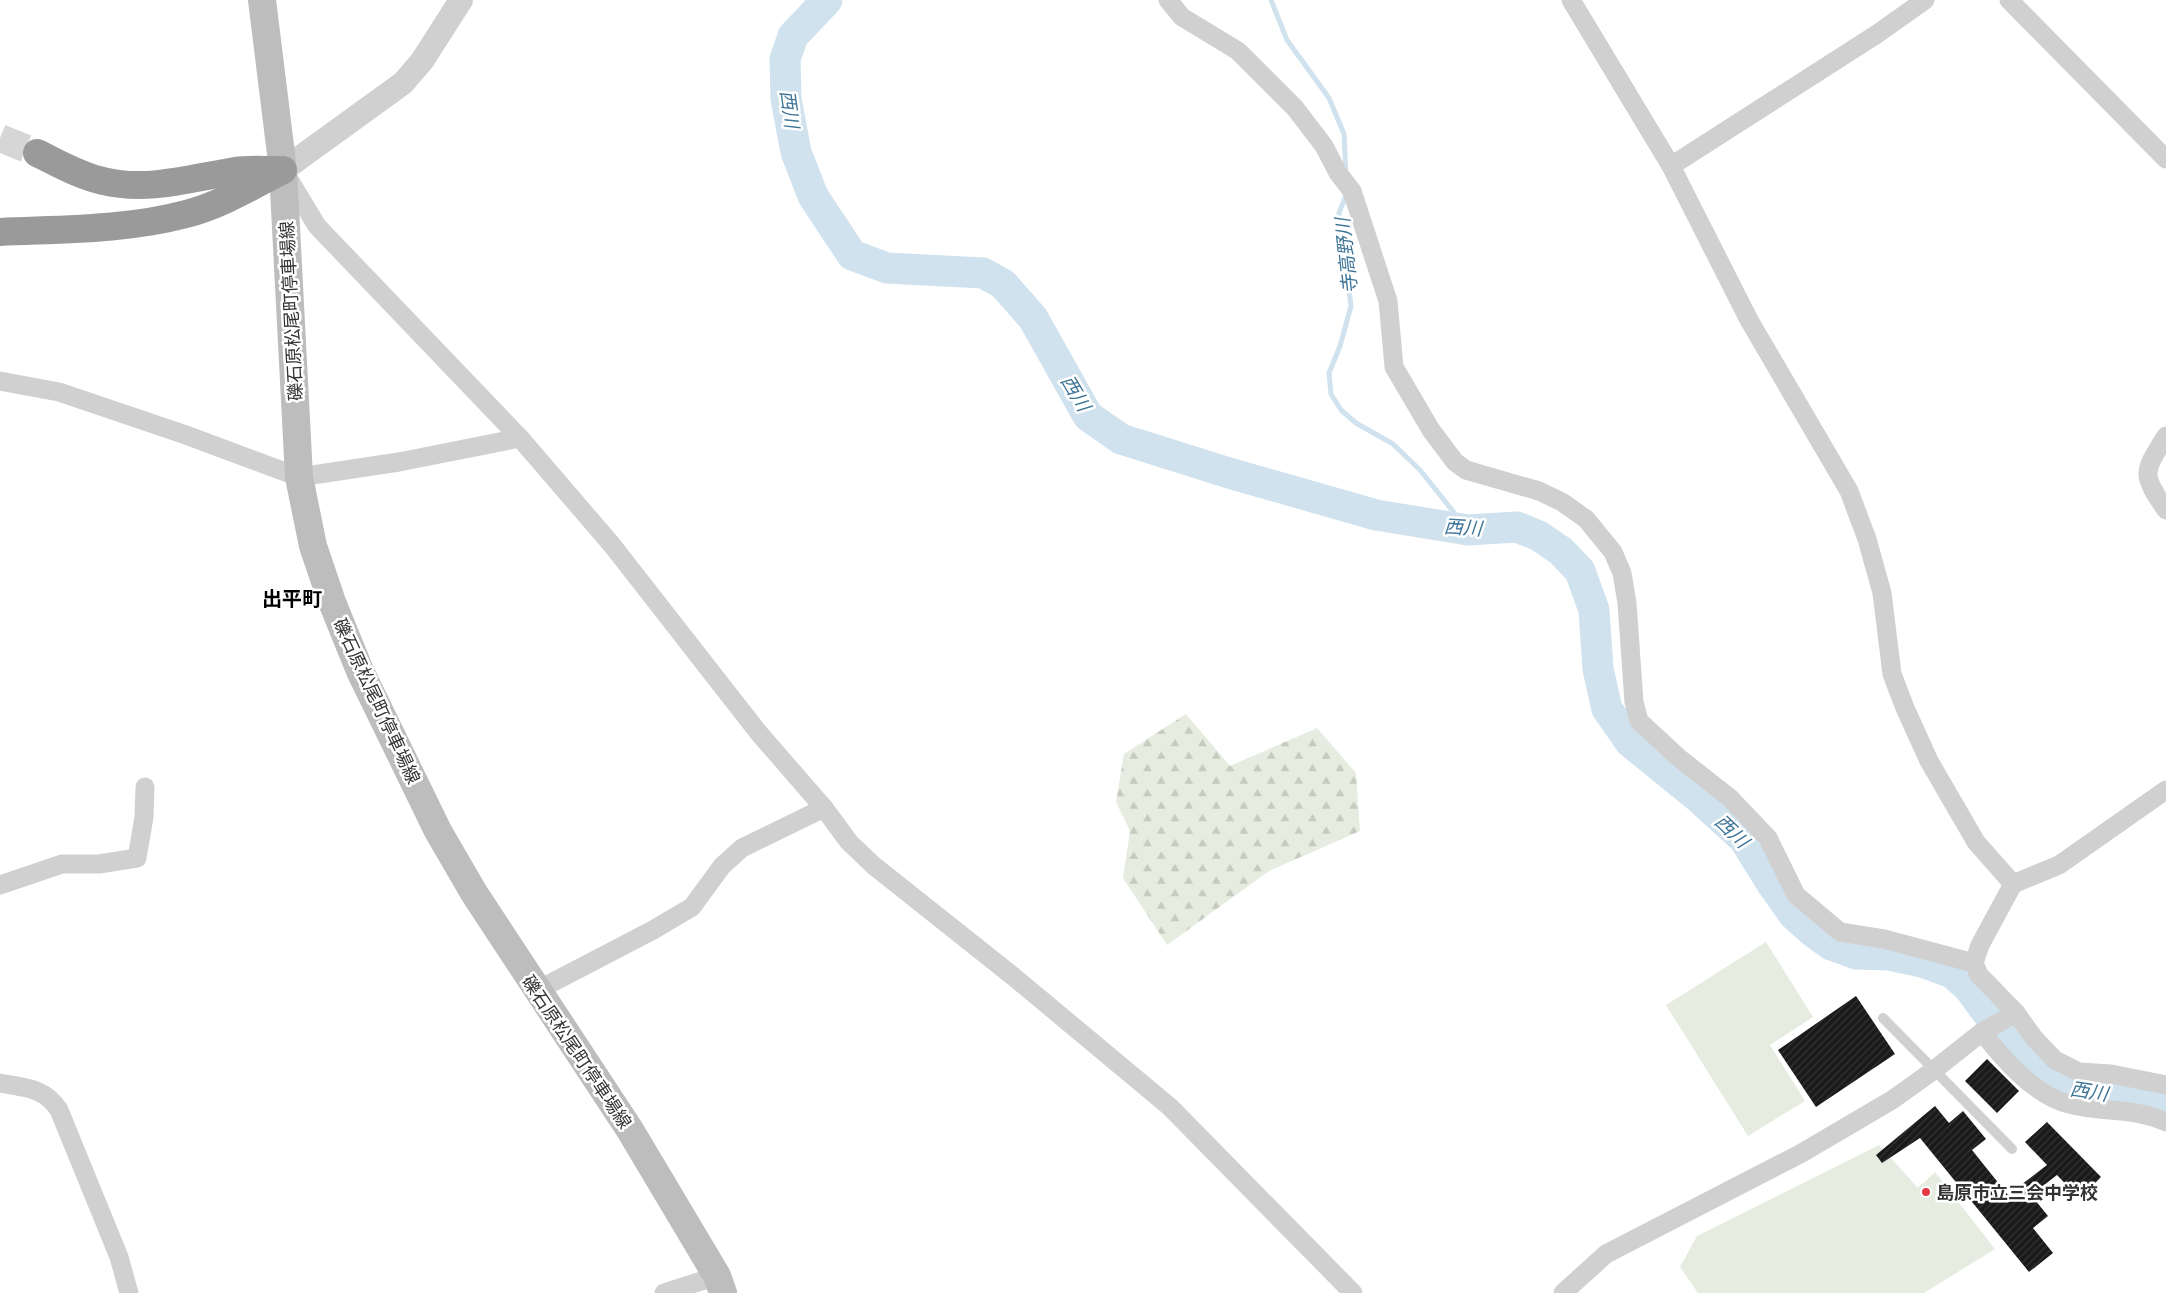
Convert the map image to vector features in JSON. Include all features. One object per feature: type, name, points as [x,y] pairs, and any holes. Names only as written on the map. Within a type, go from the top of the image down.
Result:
[{"type":"highway","points":[[37,152],[77,173],[129,186],[163,185],[237,170],[283,170]]},
{"type":"highway","points":[[0,232],[131,225],[187,214],[234,196],[283,170]]},
{"type":"main road","name":"礫石原松尾町停車場線","points":[[262,0],[283,170],[299,477],[313,546],[332,602],[360,670],[438,831],[474,893],[536,991],[630,1130],[720,1285]]},
{"type":"street","points":[[461,0],[422,61],[403,83],[283,170],[317,226],[520,438],[612,545],[758,732],[824,808],[849,842],[873,865],[1014,976],[1170,1107],[1353,1293]]},
{"type":"street","points":[[1168,0],[1182,17],[1238,51],[1295,108],[1324,146],[1338,172],[1352,190],[1388,301],[1394,367],[1432,430],[1455,462],[1466,470],[1531,488],[1562,502],[1586,519],[1614,552],[1622,573],[1627,603],[1634,702],[1639,721],[1679,758],[1730,798],[1762,831],[1768,838],[1796,895],[1840,932],[1884,940],[1974,963]]},
{"type":"street","points":[[1571,0],[1671,166],[1749,320],[1849,491],[1882,593],[1892,674],[1905,708],[1929,761],[1976,842],[2012,884]]},
{"type":"street","points":[[1671,166],[1877,34],[1924,0]]},
{"type":"street","points":[[2009,0],[2166,159]]},
{"type":"street","points":[[0,381],[60,392],[186,435],[299,477],[399,462],[520,438]]},
{"type":"street","points":[[2166,436],[2148,464],[2147,474],[2151,488],[2166,510]]},
{"type":"street","points":[[0,885],[57,865],[99,864],[138,858],[144,817],[145,787]]},
{"type":"street","points":[[2166,790],[2059,866],[2012,884],[1980,945],[1974,963],[1980,975],[2013,1015],[2055,1060],[2079,1072],[2111,1074],[2166,1085]]},
{"type":"street","points":[[536,991],[653,930],[692,907],[722,866],[742,848],[824,808]]},
{"type":"street","points":[[1563,1293],[1606,1254],[1800,1154],[1892,1100],[1986,1030],[2013,1015]]},
{"type":"street","points":[[1986,1030],[2005,1060],[2036,1088],[2068,1104],[2149,1114],[2166,1122]]},
{"type":"street","points":[[0,1083],[40,1090],[53,1100],[60,1110],[119,1256],[129,1293]]},
{"type":"street","points":[[664,1293],[720,1285]]},
{"type":"lane","points":[[1883,1018],[2012,1149]]},
{"type":"green space","points":[[1186,714],[1230,766],[1317,728],[1356,773],[1360,831],[1269,871],[1167,945],[1123,878],[1130,831],[1116,802],[1124,754]]},
{"type":"green space","points":[[1766,942],[1813,1017],[1770,1045],[1805,1101],[1748,1136],[1666,1005]]},
{"type":"green space","points":[[1879,1145],[1918,1188],[1935,1172],[1995,1249],[1924,1293],[1698,1293],[1680,1267],[1697,1236]]},
{"type":"building","points":[[1856,996],[1895,1054],[1816,1107],[1778,1050]]},
{"type":"building","points":[[1987,1059],[2019,1091],[1997,1113],[1965,1081]]},
{"type":"building","points":[[1935,1106],[1949,1123],[1963,1111],[1986,1139],[1972,1150],[2008,1195],[2047,1165],[2025,1142],[2047,1122],[2101,1177],[2080,1199],[2057,1175],[2031,1195],[2048,1216],[2033,1228],[2053,1253],[2029,1272],[1920,1138],[1882,1163],[1876,1155]]},
{"type":"waterway","name":"寺高野川","points":[[827,0],[793,36],[785,59],[786,99],[796,152],[813,196],[852,255],[887,268],[983,273],[1003,284],[1033,318],[1088,416],[1121,439],[1229,473],[1376,515],[1468,530],[1517,527],[1539,536],[1561,551],[1580,571],[1594,610],[1598,669],[1607,709],[1630,742],[1699,798],[1744,839],[1794,915],[1831,945],[1856,954],[1889,955],[1922,962],[1952,973],[1969,988],[1985,1010],[2038,1071],[2061,1087],[2121,1096],[2166,1109]]},
{"type":"waterway","name":"寺高野川","points":[[1271,0],[1287,40],[1329,98],[1344,134],[1346,175]]},
{"type":"waterway","name":"寺高野川","points":[[1347,193],[1339,213],[1351,306],[1340,346],[1329,373],[1331,394],[1341,410],[1356,423],[1393,444],[1420,470],[1468,530]]},
{"type":"tunnel","points":[[0,138],[37,153]]},
{"type":"place","name":"島原市立三会中学校","points":[[1926,1192]]},
{"type":"district","name":"出平町","points":[[292,598]]},
{"type":"water label","name":"西川","points":[[790,109]]},
{"type":"water label","name":"西川","points":[[1076,393]]},
{"type":"water label","name":"西川","points":[[1463,527]]},
{"type":"water label","name":"西川","points":[[1732,831]]},
{"type":"water label","name":"西川","points":[[2089,1091]]}]
